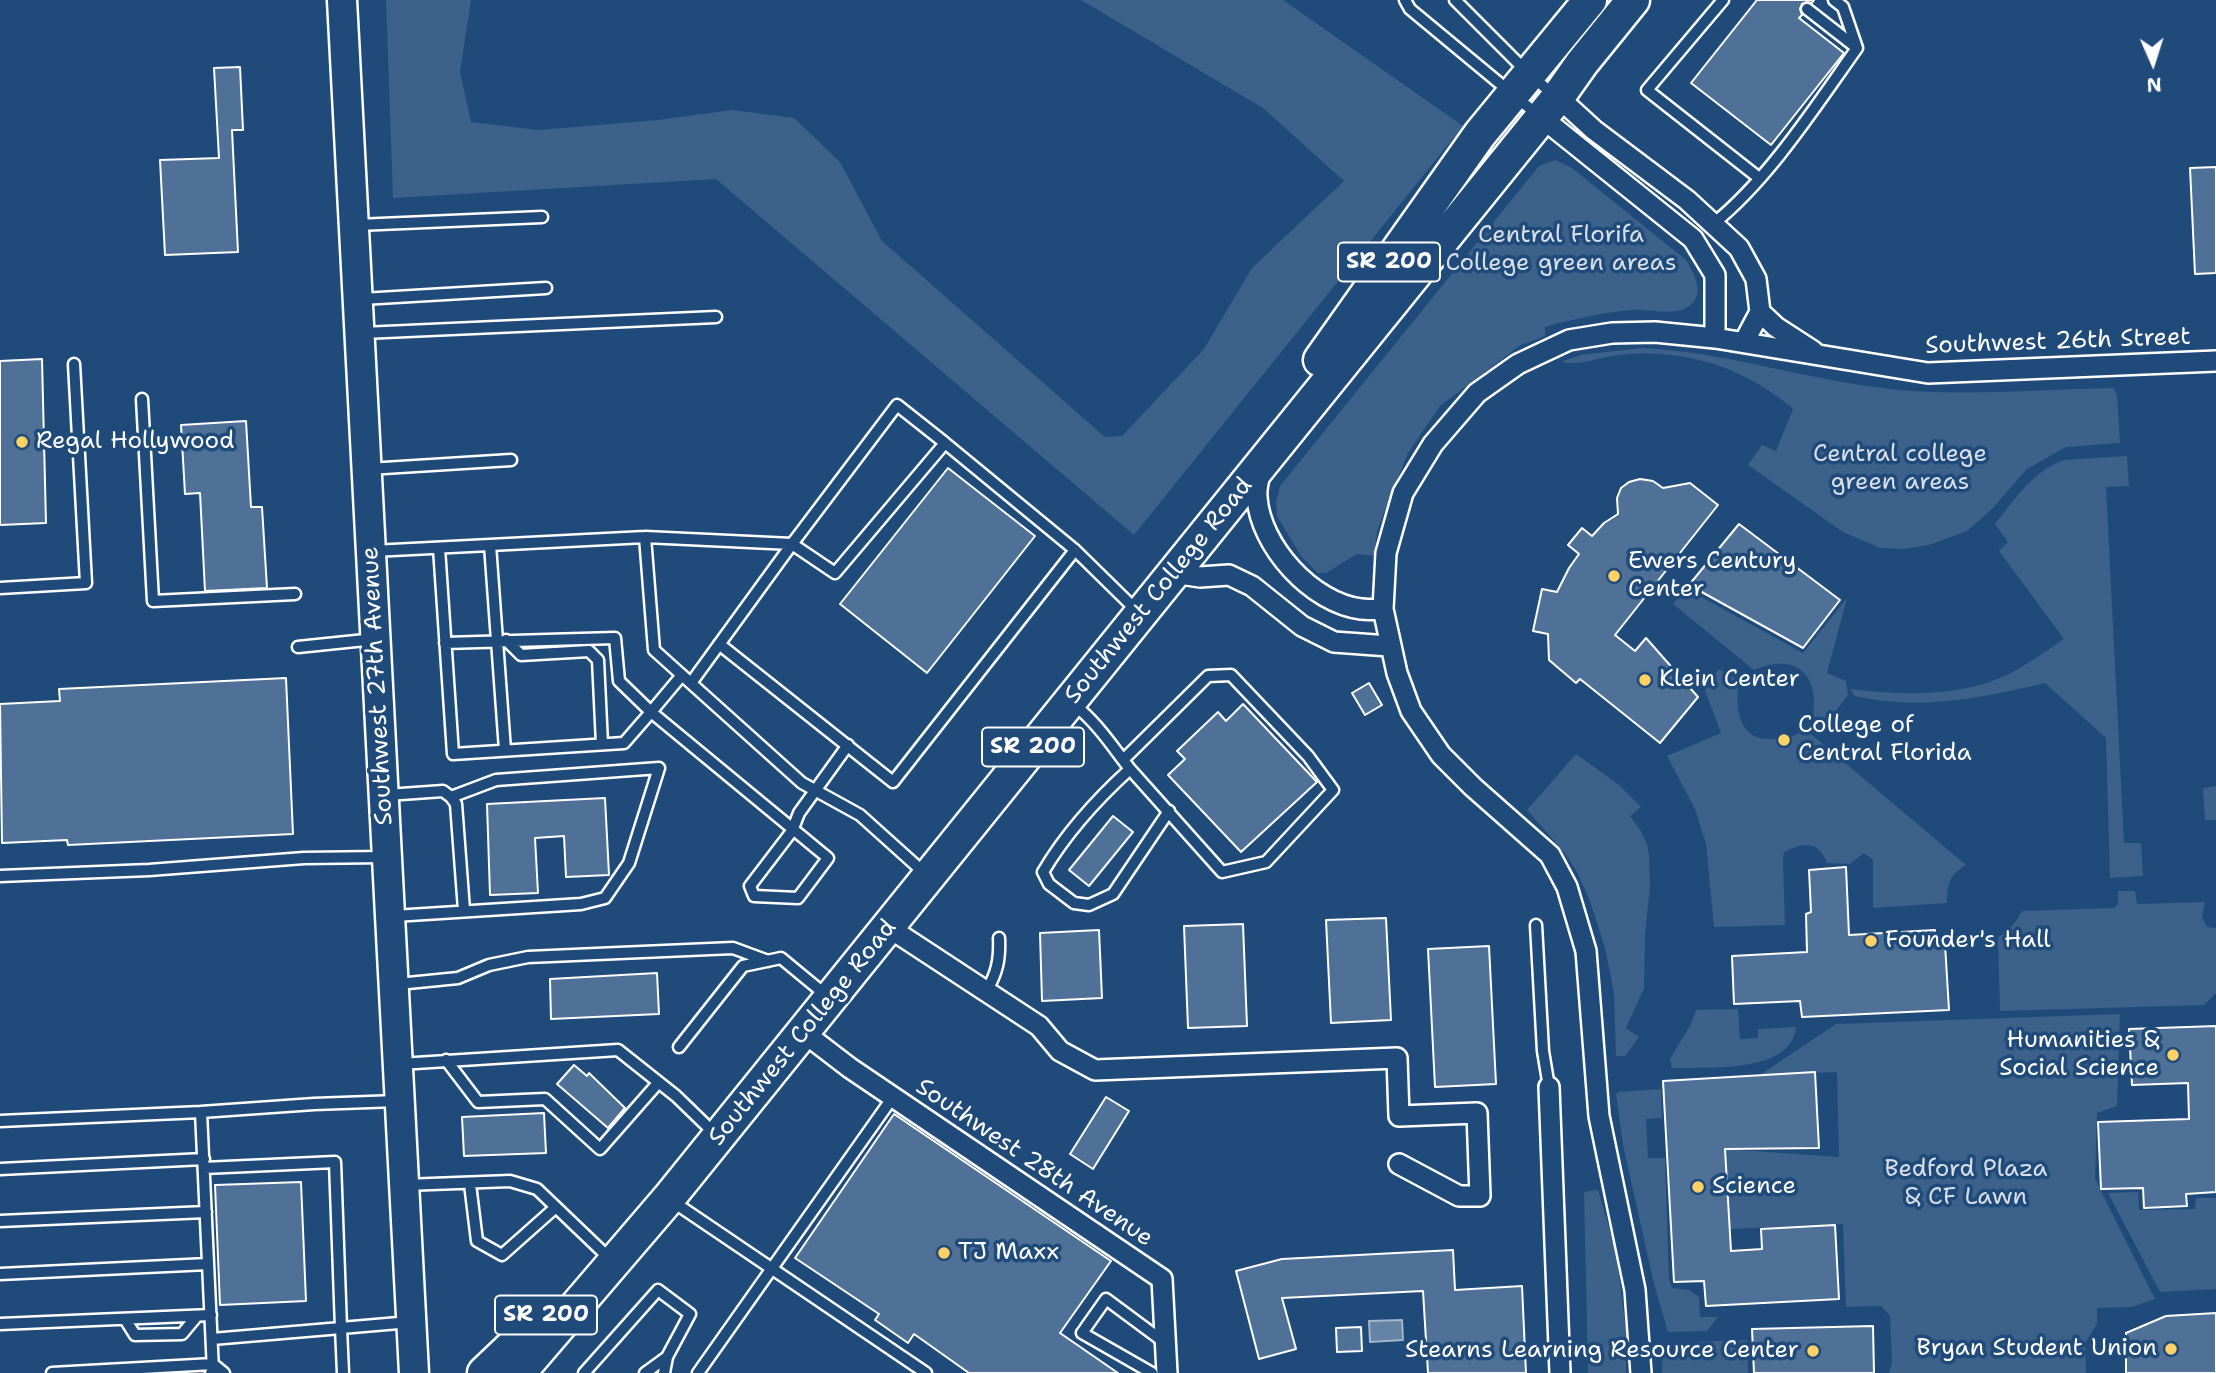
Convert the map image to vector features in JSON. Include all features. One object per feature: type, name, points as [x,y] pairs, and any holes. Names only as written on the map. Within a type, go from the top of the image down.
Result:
[{"type":"main road","name":"Southwest 27th Avenue","points":[[342,0],[414,1373]]},
{"type":"main road","name":"Southwest College Road","points":[[484,1373],[607,1256],[1132,606],[1254,453],[1480,134],[1590,0]]},
{"type":"main road","name":"Southwest College Road","points":[[519,1373],[668,1199],[1633,0]]},
{"type":"street","points":[[1549,107],[1594,130],[1687,200],[1739,248],[1756,279],[1760,312],[1745,342]]},
{"type":"street","points":[[1549,107],[1693,239],[1716,275],[1715,338]]},
{"type":"street","points":[[1693,239],[1713,224]]},
{"type":"street","name":"Southwest 26th Street","points":[[1760,312],[1776,327],[1819,355]]},
{"type":"street","name":"Southwest 26th Street","points":[[1641,1373],[1635,1290],[1599,1116],[1586,951],[1567,887],[1550,855],[1441,755],[1411,711],[1389,646],[1383,609],[1386,552],[1403,493],[1433,444],[1477,393],[1518,364],[1569,340],[1612,333],[1655,331],[1715,338],[1928,373],[2216,361]]},
{"type":"street","points":[[1262,463],[1256,495],[1261,519],[1285,561],[1310,587],[1340,602],[1360,609],[1383,609]]},
{"type":"street","points":[[1173,573],[1200,577],[1229,575],[1252,586],[1303,626],[1334,642],[1389,646]]},
{"type":"street","points":[[888,927],[1039,1026],[1060,1051],[1095,1070],[1397,1058],[1399,1115],[1477,1113],[1480,1196],[1459,1196],[1399,1164]]},
{"type":"street","name":"Southwest 28th Avenue","points":[[803,1032],[850,1068],[1162,1279],[1167,1373]]},
{"type":"street","points":[[1549,1087],[1560,1373]]},
{"type":"lane","points":[[1455,0],[1521,84],[1549,107]]},
{"type":"lane","points":[[1723,0],[1647,90],[1759,178]]},
{"type":"lane","points":[[1834,0],[1843,7],[1857,48]]},
{"type":"lane","points":[[1408,4],[1468,56],[1521,84],[1549,107]]},
{"type":"lane","points":[[1807,9],[1857,48]]},
{"type":"lane","points":[[1713,224],[1737,205],[1812,111],[1857,48]]},
{"type":"lane","points":[[354,225],[542,217]]},
{"type":"lane","points":[[358,299],[546,288]]},
{"type":"lane","points":[[359,333],[716,317]]},
{"type":"lane","points":[[0,588],[86,583],[74,364]]},
{"type":"lane","points":[[142,399],[153,601],[295,594]]},
{"type":"lane","points":[[691,683],[897,405],[1075,550],[1132,606]]},
{"type":"lane","points":[[371,551],[645,537],[792,544],[835,573],[945,443]]},
{"type":"lane","points":[[366,469],[511,460]]},
{"type":"lane","points":[[645,537],[654,650],[802,783],[860,815],[920,869]]},
{"type":"lane","points":[[490,545],[501,640],[505,750]]},
{"type":"lane","points":[[439,548],[453,754],[624,743],[682,675]]},
{"type":"lane","points":[[719,644],[894,782],[1075,550]]},
{"type":"lane","points":[[445,643],[615,638],[619,681],[651,712],[792,831],[828,858],[798,898],[754,896],[750,886],[792,831],[799,813],[848,745]]},
{"type":"lane","points":[[298,647],[375,639]]},
{"type":"lane","points":[[501,640],[521,655],[589,651],[598,660],[602,744]]},
{"type":"lane","points":[[1070,701],[1087,715],[1126,764],[1169,811],[1222,872],[1266,862],[1333,790],[1308,755],[1231,675],[1208,676],[1126,764],[1056,851],[1043,872],[1049,884],[1074,903],[1089,905],[1113,894],[1169,811]]},
{"type":"lane","points":[[384,795],[447,794],[496,780],[659,768],[629,863],[606,898],[580,904],[390,916]]},
{"type":"lane","points":[[447,794],[456,804],[464,910]]},
{"type":"lane","points":[[0,876],[149,870],[304,858],[387,857]]},
{"type":"lane","points":[[1536,925],[1543,1051],[1549,1087]]},
{"type":"lane","points":[[986,992],[997,974],[1001,955],[999,938]]},
{"type":"lane","points":[[394,985],[458,978],[489,965],[528,957],[733,948],[768,961]]},
{"type":"lane","points":[[679,1047],[743,966],[781,958],[821,991]]},
{"type":"lane","points":[[398,1064],[618,1050],[710,1129]]},
{"type":"lane","points":[[446,1060],[478,1102],[545,1099],[600,1149],[658,1083]]},
{"type":"lane","points":[[698,1373],[893,1097]]},
{"type":"lane","points":[[0,1121],[400,1101]]},
{"type":"lane","points":[[201,1112],[212,1368]]},
{"type":"lane","points":[[0,1169],[335,1162],[343,1373]]},
{"type":"lane","points":[[404,1185],[510,1181],[537,1189],[607,1256]]},
{"type":"lane","points":[[470,1184],[477,1241],[502,1255],[556,1207]]},
{"type":"lane","points":[[668,1199],[926,1373]]},
{"type":"lane","points":[[0,1221],[206,1212]]},
{"type":"lane","points":[[0,1273],[208,1264]]},
{"type":"lane","points":[[584,1373],[658,1290],[690,1314],[667,1357],[664,1373]]},
{"type":"lane","points":[[1152,1373],[1082,1333],[1107,1299],[1165,1343]]},
{"type":"lane","points":[[0,1324],[211,1315]]},
{"type":"lane","points":[[125,1319],[135,1335],[182,1334],[197,1316]]},
{"type":"lane","points":[[212,1339],[411,1322]]},
{"type":"lane","points":[[645,1373],[667,1357]]},
{"type":"lane","points":[[52,1373],[212,1368],[224,1373]]},
{"type":"green space","points":[[386,0],[471,0],[460,72],[471,122],[538,130],[658,120],[732,110],[794,118],[840,162],[882,241],[1105,437],[1122,436],[1204,349],[1252,268],[1344,181],[1263,108],[1081,0],[1283,0],[1463,126],[1134,535],[716,179],[393,198]]},
{"type":"green space","name":"Central Florifa College green areas","points":[[1555,160],[1572,168],[1686,260],[1697,286],[1696,298],[1680,310],[1620,311],[1545,327],[1545,336],[1519,346],[1440,406],[1408,453],[1377,531],[1374,556],[1357,554],[1326,573],[1318,573],[1301,556],[1277,516],[1276,502],[1280,486],[1539,166]]},
{"type":"green space","name":"Central college green areas","points":[[1642,348],[1705,355],[1890,389],[1973,392],[2114,388],[2117,396],[2120,443],[2066,447],[2027,469],[1992,509],[1967,531],[1929,545],[1904,549],[1880,548],[1843,532],[1748,465],[1762,445],[1776,451],[1793,409],[1754,382],[1712,364],[1667,355],[1619,355],[1583,362],[1561,362],[1580,355]]},
{"type":"green space","points":[[2127,456],[2129,486],[2106,487],[2124,843],[2141,843],[2143,876],[2110,878],[2106,738],[2045,683],[1974,698],[1926,702],[1855,696],[1850,689],[1931,693],[1971,687],[2009,674],[2064,639],[1999,551],[2008,542],[1995,524],[2025,487],[2053,465],[2064,460]]},
{"type":"green space","points":[[1685,588],[1803,653],[1847,598],[1827,673],[1846,681],[1848,695],[1822,729],[1812,721],[1813,692],[1803,672],[1794,666],[1783,664],[1754,670],[1673,604]]},
{"type":"green space","points":[[1719,669],[1739,680],[1741,721],[1752,735],[1778,739],[1805,729],[1966,865],[1956,872],[1950,881],[1947,903],[1873,908],[1873,860],[1864,853],[1850,864],[1827,863],[1819,850],[1804,845],[1784,852],[1785,925],[1714,927],[1706,844],[1695,809],[1667,756],[1721,733],[1704,688]]},
{"type":"green space","points":[[1576,754],[1618,784],[1641,807],[1630,816],[1641,831],[1649,855],[1650,886],[1645,935],[1644,988],[1626,1028],[1639,1037],[1625,1056],[1616,1056],[1614,993],[1605,948],[1590,901],[1576,870],[1564,852],[1527,810]]},
{"type":"green space","points":[[2216,786],[2216,820],[2205,820],[2203,788]]},
{"type":"green space","points":[[2118,891],[2135,891],[2137,904],[2205,902],[2202,917],[2207,927],[2216,928],[2216,993],[2204,1005],[2000,1011],[1998,938],[2014,924],[2022,911],[2114,908],[2118,904]]},
{"type":"green space","points":[[1738,1009],[1740,1039],[1758,1038],[1758,1029],[1796,1027],[1791,1042],[1780,1053],[1746,1065],[1672,1068],[1670,1059],[1691,1024],[1696,1010]]},
{"type":"green space","name":"Bedford Plaza & CF Lawn","points":[[2120,1014],[2117,1106],[2097,1113],[2095,1179],[2155,1299],[2132,1307],[2097,1308],[2097,1324],[2085,1343],[2086,1373],[1889,1373],[1892,1362],[1890,1316],[1881,1306],[1846,1307],[1843,1224],[1730,1229],[1725,1149],[1839,1157],[1837,1072],[1760,1075],[1836,1024]]},
{"type":"green space","points":[[1661,1089],[1662,1118],[1646,1119],[1648,1158],[1665,1158],[1669,1279],[1672,1288],[1689,1290],[1699,1297],[1700,1317],[1718,1317],[1707,1331],[1668,1332],[1654,1284],[1623,1145],[1616,1094]]},
{"type":"green space","points":[[1598,1190],[1616,1251],[1626,1330],[1626,1373],[1588,1373],[1584,1192]]},
{"type":"green space","points":[[2138,1192],[2139,1210],[2195,1209],[2196,1198],[2216,1198],[2216,1289],[2160,1292],[2108,1193]]},
{"type":"green space","points":[[1747,1340],[1748,1373],[1662,1373],[1663,1343]]},
{"type":"shaded area","points":[[1402,1320],[1403,1340],[1370,1342],[1369,1321]]},
{"type":"building","points":[[1757,0],[1814,0],[1812,3],[1802,4],[1802,15],[1799,18],[1844,53],[1771,145],[1691,83]]},
{"type":"building","points":[[240,67],[243,130],[232,130],[238,252],[165,255],[160,160],[219,158],[214,68]]},
{"type":"building","points":[[2216,167],[2216,273],[2195,274],[2190,168]]},
{"type":"building","name":"Regal Hollywood","points":[[42,359],[46,523],[0,525],[0,361]]},
{"type":"building","points":[[246,421],[251,507],[262,507],[267,588],[205,591],[200,493],[185,494],[181,425]]},
{"type":"building","points":[[948,468],[1035,536],[927,673],[840,604]]},
{"type":"building","name":"Ewers Century Center","points":[[1640,479],[1653,481],[1663,488],[1690,483],[1718,505],[1615,635],[1635,651],[1646,638],[1698,697],[1660,743],[1580,679],[1576,683],[1549,660],[1548,634],[1533,631],[1542,589],[1557,592],[1579,554],[1568,545],[1582,528],[1592,536],[1604,523],[1618,514],[1617,498],[1621,488]]},
{"type":"building","points":[[1739,524],[1840,600],[1803,648],[1689,585]]},
{"type":"building","points":[[286,678],[293,834],[68,845],[67,840],[2,843],[0,704],[60,701],[59,689]]},
{"type":"building","points":[[1369,683],[1382,705],[1365,715],[1352,693]]},
{"type":"building","points":[[1243,704],[1317,782],[1241,852],[1168,775],[1185,759],[1177,751],[1218,712],[1226,721]]},
{"type":"building","points":[[605,798],[609,875],[566,877],[564,836],[535,838],[538,893],[490,895],[487,804]]},
{"type":"building","points":[[1113,816],[1133,832],[1089,886],[1069,870]]},
{"type":"building","name":"Founder's Hall","points":[[1846,867],[1849,935],[1935,930],[1936,944],[1945,944],[1949,1010],[1802,1017],[1800,1001],[1734,1004],[1732,956],[1807,952],[1806,914],[1811,912],[1809,870]]},
{"type":"building","points":[[1386,918],[1391,1020],[1331,1023],[1326,920]]},
{"type":"building","points":[[1243,924],[1247,1026],[1188,1028],[1184,926]]},
{"type":"building","points":[[1099,930],[1102,998],[1042,1001],[1040,933]]},
{"type":"building","points":[[1489,946],[1496,1084],[1435,1087],[1428,949]]},
{"type":"building","points":[[657,973],[659,1014],[551,1019],[550,979]]},
{"type":"building","points":[[2216,1026],[2216,1192],[2186,1194],[2187,1206],[2144,1208],[2143,1188],[2101,1189],[2098,1122],[2189,1119],[2188,1083],[2132,1085],[2129,1029]]},
{"type":"building","points":[[574,1065],[587,1076],[589,1073],[625,1108],[608,1128],[557,1084]]},
{"type":"building","name":"Science","points":[[1815,1072],[1819,1148],[1725,1149],[1731,1251],[1762,1249],[1761,1229],[1835,1225],[1839,1299],[1706,1306],[1704,1281],[1674,1282],[1663,1081]]},
{"type":"building","points":[[1106,1097],[1129,1111],[1093,1169],[1070,1154]]},
{"type":"building","points":[[544,1113],[546,1153],[464,1156],[462,1117]]},
{"type":"building","points":[[894,1114],[1111,1261],[1060,1333],[1118,1373],[969,1373],[914,1334],[908,1343],[875,1320],[879,1314],[795,1258]]},
{"type":"building","points":[[301,1182],[306,1301],[220,1305],[215,1185]]},
{"type":"building","points":[[1453,1250],[1455,1290],[1522,1286],[1526,1373],[1428,1373],[1423,1291],[1282,1298],[1296,1349],[1259,1359],[1236,1271],[1282,1259]]},
{"type":"building","name":"Bryan Student Union","points":[[2216,1313],[2216,1373],[2126,1373],[2126,1333],[2166,1316]]},
{"type":"building","name":"Stearns Learning Resource Center","points":[[1873,1326],[1874,1373],[1754,1373],[1752,1329]]},
{"type":"building","points":[[1361,1327],[1362,1351],[1337,1352],[1336,1328]]},
{"type":"place","name":"Regal Hollywood","points":[[22,442]]},
{"type":"place","name":"Ewers Century Center","points":[[1614,576]]},
{"type":"place","name":"Klein Center","points":[[1645,680]]},
{"type":"place","name":"College of Central Florida","points":[[1784,740]]},
{"type":"place","name":"Founder's Hall","points":[[1871,941]]},
{"type":"place","name":"Humanities & Social Science","points":[[2173,1055]]},
{"type":"place","name":"Science","points":[[1698,1187]]},
{"type":"place","name":"TJ Maxx","points":[[944,1253]]},
{"type":"place","name":"Bryan Student Union","points":[[2171,1349]]},
{"type":"place","name":"Stearns Learning Resource Center","points":[[1813,1351]]}]
